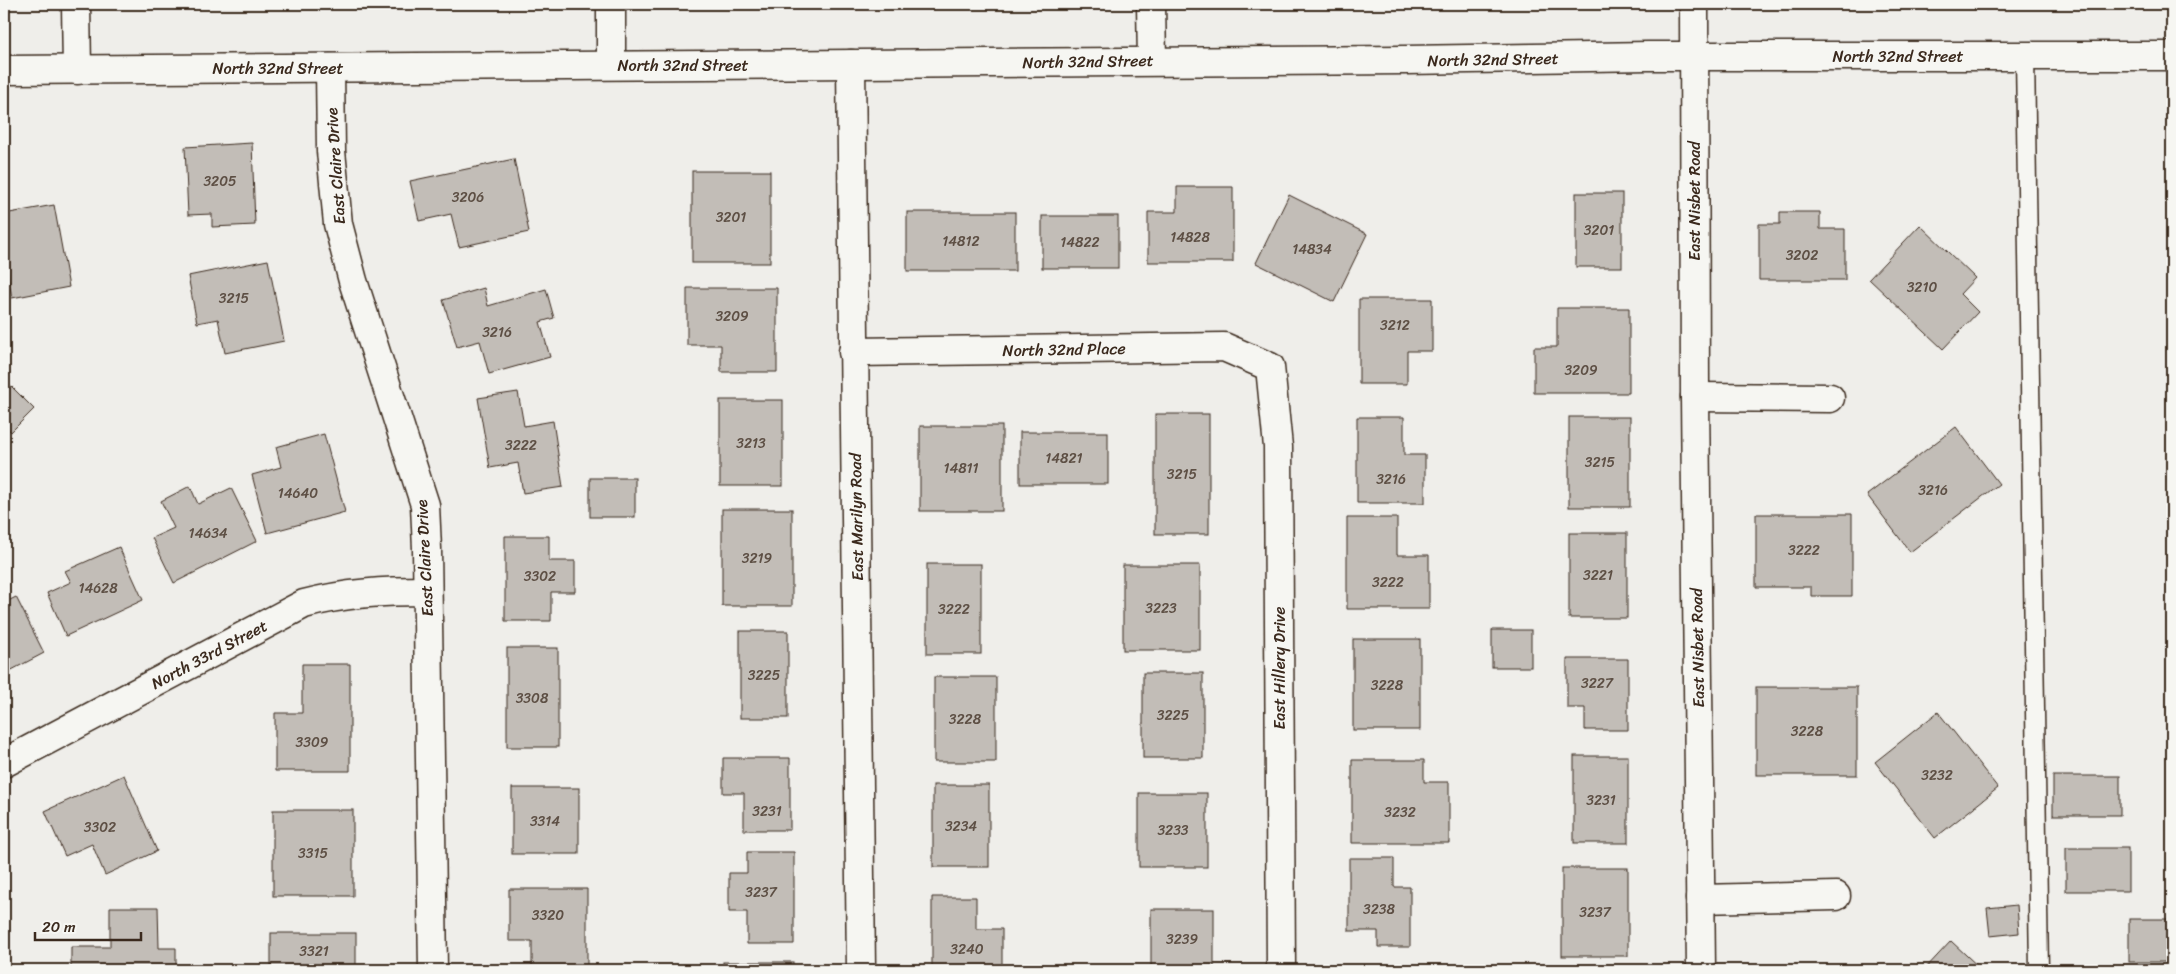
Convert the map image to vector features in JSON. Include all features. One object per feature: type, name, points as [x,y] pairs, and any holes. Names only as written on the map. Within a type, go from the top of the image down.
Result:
[{"type":"street","points":[[76,4],[77,70]]},
{"type":"street","points":[[612,4],[612,65]]},
{"type":"street","points":[[1151,4],[1152,60]]},
{"type":"street","name":"East Nisbet Road","points":[[1694,4],[1695,397],[1701,970]]},
{"type":"street","name":"North 32nd Street","points":[[4,70],[1152,60],[1406,60],[1694,56],[2172,56]]},
{"type":"street","name":"East Marilyn Road","points":[[850,64],[861,970]]},
{"type":"street","name":"East Claire Drive","points":[[330,68],[331,151],[338,224],[353,281],[424,505],[433,970]]},
{"type":"street","name":"North 32nd Place","points":[[854,352],[1224,347],[1270,367]]},
{"type":"street","name":"East Hillery Drive","points":[[1270,367],[1278,447],[1281,970]]},
{"type":"street","points":[[1695,397],[1830,398]]},
{"type":"street","name":"North 33rd Street","points":[[4,763],[304,604],[336,596],[380,591],[427,591]]},
{"type":"street","points":[[1700,899],[1836,896]]},
{"type":"lane","points":[[2025,56],[2039,970]]},
{"type":"building","points":[[252,143],[255,225],[212,227],[212,214],[188,215],[185,147]]},
{"type":"building","points":[[514,159],[529,232],[459,247],[451,214],[419,221],[410,181]]},
{"type":"building","points":[[692,171],[770,171],[770,263],[692,263]]},
{"type":"building","points":[[1177,187],[1233,187],[1233,262],[1148,262],[1148,212],[1177,212]]},
{"type":"building","points":[[1576,193],[1622,193],[1622,267],[1576,267]]},
{"type":"building","points":[[1289,195],[1367,234],[1334,302],[1256,263]]},
{"type":"building","points":[[54,205],[69,287],[12,298],[6,264],[4,264],[4,214]]},
{"type":"building","points":[[907,212],[1015,212],[1015,271],[907,271]]},
{"type":"building","points":[[1780,212],[1820,212],[1820,229],[1845,229],[1845,280],[1759,280],[1759,224],[1780,224]]},
{"type":"building","points":[[1042,216],[1118,216],[1118,268],[1042,268]]},
{"type":"building","points":[[1920,225],[1975,278],[1960,294],[1978,312],[1943,349],[1869,279]]},
{"type":"building","points":[[268,260],[284,341],[225,353],[218,319],[197,323],[188,276]]},
{"type":"building","points":[[484,288],[488,306],[546,289],[554,318],[540,322],[550,357],[489,374],[480,341],[457,347],[443,300]]},
{"type":"building","points":[[687,288],[777,288],[777,372],[721,372],[721,345],[687,345]]},
{"type":"building","points":[[1359,299],[1432,299],[1432,351],[1407,351],[1407,384],[1359,384]]},
{"type":"building","points":[[1557,308],[1629,308],[1629,393],[1534,393],[1534,347],[1557,347]]},
{"type":"building","points":[[4,379],[34,409],[11,432],[4,424]]},
{"type":"building","points":[[518,392],[524,426],[553,421],[563,487],[523,493],[518,463],[490,468],[478,398]]},
{"type":"building","points":[[720,400],[783,400],[783,486],[720,486]]},
{"type":"building","points":[[1155,414],[1209,414],[1209,534],[1155,534]]},
{"type":"building","points":[[1357,417],[1404,417],[1404,455],[1425,455],[1425,503],[1357,503]]},
{"type":"building","points":[[1569,417],[1630,417],[1630,507],[1569,507]]},
{"type":"building","points":[[920,426],[1002,426],[1002,511],[920,511]]},
{"type":"building","points":[[1956,427],[1999,484],[1910,552],[1867,495]]},
{"type":"building","points":[[1020,432],[1108,432],[1108,484],[1020,484]]},
{"type":"building","points":[[324,434],[345,512],[267,533],[252,475],[281,467],[276,447]]},
{"type":"building","points":[[590,478],[635,478],[635,517],[590,517]]},
{"type":"building","points":[[190,486],[198,504],[231,488],[257,541],[174,583],[152,538],[174,528],[161,501]]},
{"type":"building","points":[[722,509],[792,509],[792,606],[722,606]]},
{"type":"building","points":[[1756,514],[1852,514],[1852,596],[1811,596],[1811,587],[1756,587]]},
{"type":"building","points":[[1347,518],[1397,518],[1397,555],[1429,555],[1429,609],[1347,609]]},
{"type":"building","points":[[1569,533],[1627,533],[1627,618],[1569,618]]},
{"type":"building","points":[[505,536],[549,536],[549,561],[575,561],[575,592],[551,592],[551,621],[505,621]]},
{"type":"building","points":[[119,547],[143,600],[66,636],[47,593],[71,582],[65,571]]},
{"type":"building","points":[[927,564],[981,564],[981,654],[927,654]]},
{"type":"building","points":[[1123,565],[1200,565],[1200,650],[1123,650]]},
{"type":"building","points":[[16,597],[44,653],[4,674],[4,603]]},
{"type":"building","points":[[1492,630],[1531,630],[1531,667],[1492,667]]},
{"type":"building","points":[[740,631],[788,631],[788,718],[740,718]]},
{"type":"building","points":[[1353,639],[1420,639],[1420,730],[1353,730]]},
{"type":"building","points":[[507,648],[558,648],[558,747],[507,747]]},
{"type":"building","points":[[1567,659],[1628,659],[1628,730],[1585,730],[1585,708],[1567,708]]},
{"type":"building","points":[[302,664],[350,664],[350,771],[275,771],[275,713],[302,713]]},
{"type":"building","points":[[1143,673],[1203,673],[1203,758],[1143,758]]},
{"type":"building","points":[[934,677],[996,677],[996,762],[934,762]]},
{"type":"building","points":[[1756,687],[1857,687],[1857,775],[1756,775]]},
{"type":"building","points":[[1938,712],[1998,788],[1935,838],[1875,762]]},
{"type":"building","points":[[1574,756],[1628,756],[1628,843],[1574,843]]},
{"type":"building","points":[[723,758],[790,758],[790,830],[744,830],[744,793],[723,793]]},
{"type":"building","points":[[1352,760],[1424,760],[1424,782],[1449,782],[1449,843],[1352,843]]},
{"type":"building","points":[[124,775],[157,851],[105,875],[92,844],[65,856],[45,811]]},
{"type":"building","points":[[2053,776],[2120,776],[2120,815],[2053,815]]},
{"type":"building","points":[[933,785],[989,785],[989,867],[933,867]]},
{"type":"building","points":[[512,788],[579,788],[579,854],[512,854]]},
{"type":"building","points":[[1139,793],[1207,793],[1207,867],[1139,867]]},
{"type":"building","points":[[273,810],[353,810],[353,896],[273,896]]},
{"type":"building","points":[[2066,848],[2128,848],[2128,891],[2066,891]]},
{"type":"building","points":[[747,852],[794,852],[794,944],[747,944],[747,912],[729,912],[729,873],[747,873]]},
{"type":"building","points":[[1349,858],[1394,858],[1394,887],[1410,887],[1410,947],[1378,947],[1378,931],[1349,931]]},
{"type":"building","points":[[1562,868],[1628,868],[1628,956],[1562,956]]},
{"type":"building","points":[[509,889],[587,889],[587,970],[532,970],[532,941],[509,941]]},
{"type":"building","points":[[932,897],[976,897],[976,929],[1002,929],[1002,970],[932,970]]},
{"type":"building","points":[[2017,905],[2019,933],[1990,936],[1987,908]]},
{"type":"building","points":[[110,907],[158,907],[159,948],[176,948],[176,970],[71,970],[71,947],[110,947]]},
{"type":"building","points":[[1151,909],[1214,909],[1214,970],[1151,970]]},
{"type":"building","points":[[2129,919],[2172,919],[2172,962],[2129,962]]},
{"type":"building","points":[[271,933],[356,933],[356,970],[271,970]]},
{"type":"building","points":[[1951,941],[1982,970],[1924,970]]},
{"type":"building","points":[[723,962],[793,962],[793,970],[723,970]]},
{"type":"building","points":[[1421,969],[1421,970],[1354,970]]}]
